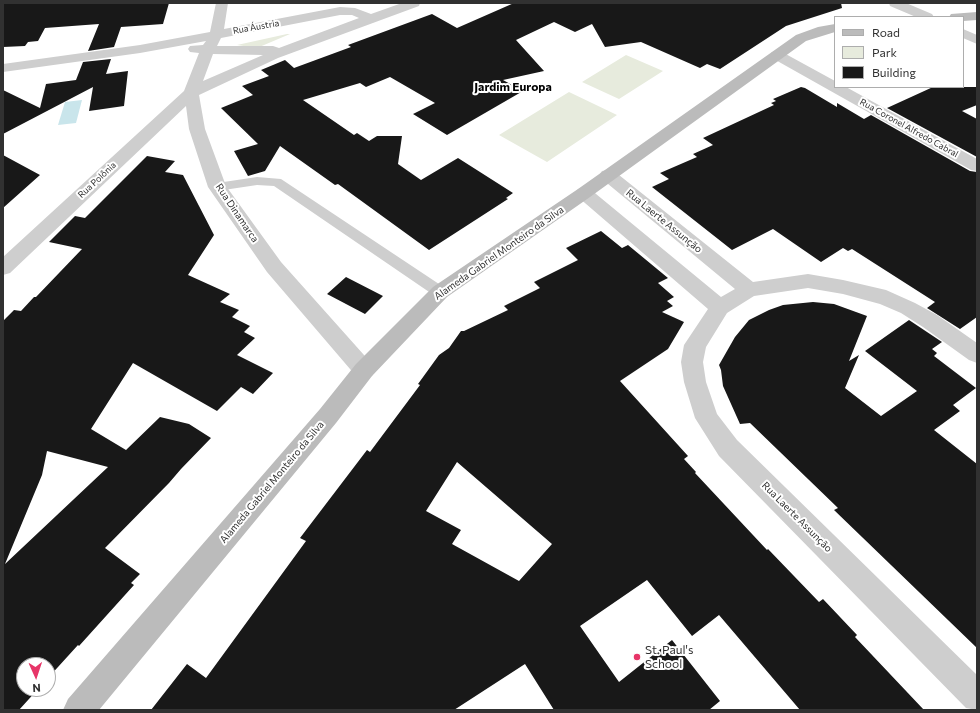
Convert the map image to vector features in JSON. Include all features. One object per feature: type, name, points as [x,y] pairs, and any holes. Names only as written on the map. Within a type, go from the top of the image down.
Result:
[{"type":"street","name":"Rua Áustria","points":[[192,94],[220,78],[290,48],[414,3]]},
{"type":"street","points":[[895,3],[925,16]]},
{"type":"street","points":[[171,46],[208,23],[221,8]]},
{"type":"street","name":"Rua Dinamarca","points":[[221,8],[216,34],[205,55],[192,94],[186,127],[217,187],[274,267],[364,370]]},
{"type":"street","name":"Rua Áustria","points":[[3,68],[171,46],[216,34],[352,10],[361,13],[369,19]]},
{"type":"street","points":[[964,17],[977,16]]},
{"type":"street","points":[[290,21],[308,32],[308,42]]},
{"type":"street","name":"Alameda Gabriel Monteiro da Silva","points":[[79,710],[328,416],[364,370],[440,292],[584,193],[801,38],[823,30],[834,28]]},
{"type":"street","points":[[964,34],[977,40]]},
{"type":"street","points":[[171,46],[189,53],[205,55]]},
{"type":"street","name":"Rua Áustria","points":[[205,55],[290,48]]},
{"type":"street","name":"Rua Coronel Alfredo Cabral","points":[[777,55],[834,87]]},
{"type":"street","name":"Rua Coronel Alfredo Cabral","points":[[836,88],[977,166]]},
{"type":"street","name":"Rua Polônia","points":[[3,268],[192,94]]},
{"type":"street","points":[[155,128],[186,127]]},
{"type":"street","name":"Rua Laerte Assunção","points":[[608,175],[749,290],[720,308],[695,345],[692,362],[695,382],[707,418],[728,448],[977,697]]},
{"type":"street","points":[[584,193],[720,308]]},
{"type":"street","points":[[749,290],[808,281],[843,287],[886,298],[908,308],[930,321],[977,354]]},
{"type":"lane","points":[[217,187],[257,181],[277,182],[440,292]]},
{"type":"green space","points":[[290,34],[257,48],[237,45]]},
{"type":"green space","points":[[626,55],[663,71],[619,99],[582,82]]},
{"type":"green space","points":[[569,92],[617,115],[547,162],[499,135]]},
{"type":"water","points":[[82,100],[76,123],[58,125],[65,102]]},
{"type":"building","points":[[3,3],[169,3],[163,24],[121,27],[114,47],[88,51],[99,24],[45,28],[38,41],[28,42],[25,46],[3,47]]},
{"type":"building","points":[[514,3],[841,3],[842,8],[786,26],[720,69],[707,64],[700,68],[641,42],[605,47],[592,24],[575,32],[554,22],[516,40],[544,71],[503,80],[523,91],[447,135],[413,114],[435,103],[390,77],[366,87],[360,83],[303,100],[354,135],[357,133],[369,141],[377,136],[402,136],[398,164],[421,180],[458,158],[513,193],[506,198],[508,199],[429,250],[338,184],[335,185],[280,146],[265,171],[248,176],[234,151],[258,144],[221,108],[253,95],[242,86],[269,76],[261,70],[285,60],[294,68],[351,47],[348,45],[432,14],[457,28]]},
{"type":"building","points":[[111,59],[106,74],[128,71],[124,106],[89,111],[93,87],[3,134],[3,90],[40,108],[46,84],[76,80],[83,62]]},
{"type":"building","points":[[801,87],[837,107],[837,103],[864,119],[871,115],[970,171],[977,172],[977,317],[960,329],[927,308],[935,302],[852,249],[848,251],[843,248],[821,262],[773,229],[732,250],[652,187],[669,179],[660,173],[697,157],[693,154],[713,145],[703,138],[774,105],[771,103],[776,101],[773,99]]},
{"type":"building","points":[[977,87],[977,105],[962,111],[977,119],[977,157],[887,108],[931,88]]},
{"type":"building","points":[[3,155],[40,175],[3,208]]},
{"type":"building","points":[[147,156],[175,161],[165,172],[183,175],[214,235],[188,275],[230,294],[220,302],[239,310],[232,317],[250,326],[244,332],[255,338],[237,355],[273,373],[253,394],[241,387],[217,411],[133,363],[91,429],[126,450],[160,417],[189,424],[211,438],[105,548],[140,574],[131,583],[134,585],[56,669],[56,657],[16,657],[16,697],[31,697],[19,710],[3,710],[3,321],[14,310],[21,311],[82,249],[49,242],[75,216],[85,218]],"holes":[[[47,451],[108,467],[5,564],[42,475]]]},
{"type":"building","points":[[601,231],[622,248],[628,245],[668,278],[658,283],[674,297],[667,301],[673,306],[662,312],[684,322],[668,349],[620,381],[688,456],[684,459],[696,472],[695,473],[767,550],[768,549],[819,602],[823,599],[857,635],[855,637],[924,710],[800,710],[719,615],[692,636],[647,580],[580,626],[619,682],[672,640],[720,701],[709,710],[554,710],[525,664],[454,710],[151,710],[187,664],[206,678],[306,541],[300,538],[367,450],[370,452],[420,385],[418,384],[439,355],[449,348],[461,331],[464,331],[508,310],[504,306],[540,288],[534,282],[578,260],[566,248]],"holes":[[[457,462],[552,544],[519,581],[452,544],[461,530],[426,511]]]},
{"type":"building","points":[[346,277],[383,296],[365,314],[327,294]]},
{"type":"building","points":[[813,302],[834,304],[867,316],[849,361],[859,355],[845,388],[881,416],[917,391],[865,351],[909,320],[942,342],[932,349],[937,353],[934,356],[976,388],[953,405],[960,411],[934,430],[977,464],[977,648],[834,510],[838,508],[750,423],[740,424],[723,386],[719,365],[735,337],[749,320],[769,310],[783,305]]},
{"type":"place","name":"St. Paul's School","points":[[637,657]]},
{"type":"district","name":"Jardim Europa","points":[[513,87]]}]
